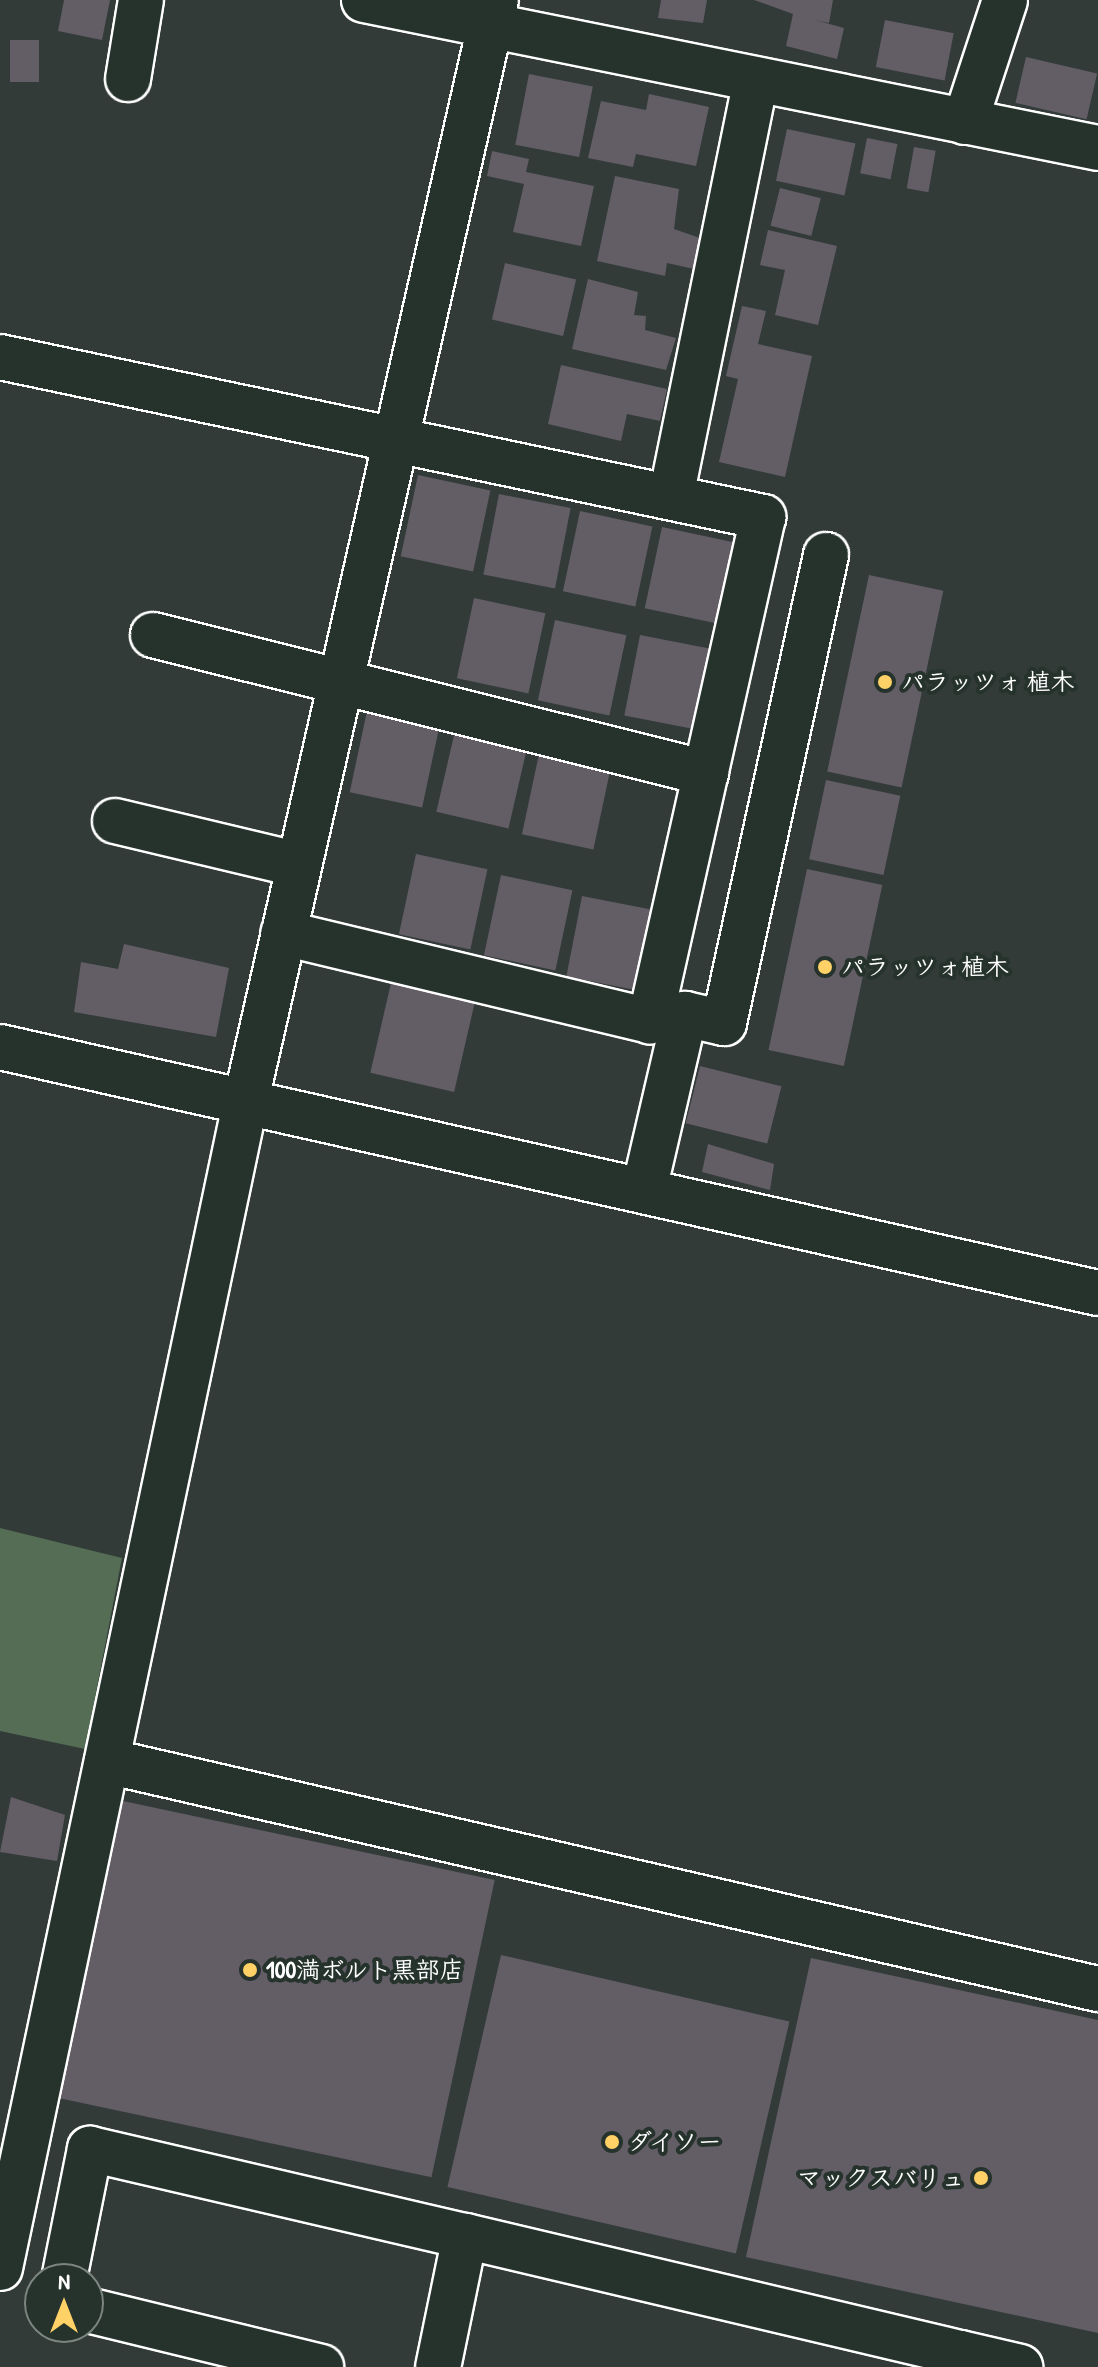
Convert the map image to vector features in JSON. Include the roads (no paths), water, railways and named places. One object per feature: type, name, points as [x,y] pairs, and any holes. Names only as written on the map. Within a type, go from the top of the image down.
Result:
[{"type":"street","points":[[128,79],[141,0]]},
{"type":"street","points":[[364,0],[493,14],[756,80],[1098,148]]},
{"type":"street","points":[[965,122],[1005,0]]},
{"type":"street","points":[[0,2268],[246,1100],[493,14]]},
{"type":"street","points":[[671,497],[756,80]]},
{"type":"street","points":[[0,357],[396,444],[763,517],[650,1021],[283,933]]},
{"type":"street","points":[[644,1190],[685,1014],[724,1023],[826,555]]},
{"type":"street","points":[[153,635],[706,773]]},
{"type":"street","points":[[115,821],[299,865]]},
{"type":"street","points":[[0,1047],[1098,1293]]},
{"type":"street","points":[[107,1761],[1098,1989]]},
{"type":"street","points":[[67,2263],[90,2149],[465,2236],[959,2360],[1020,2367]]},
{"type":"street","points":[[438,2367],[465,2236]]},
{"type":"street","points":[[104,2314],[321,2367]]},
{"type":"place","name":"パラッツォ 植木","points":[[885,682]]},
{"type":"place","name":"パラッツォ植木","points":[[825,967]]},
{"type":"place","name":"100満ボルト黒部店","points":[[250,1970]]},
{"type":"place","name":"ダイソー","points":[[612,2142]]},
{"type":"place","name":"マックスバリュ","points":[[981,2178]]}]
